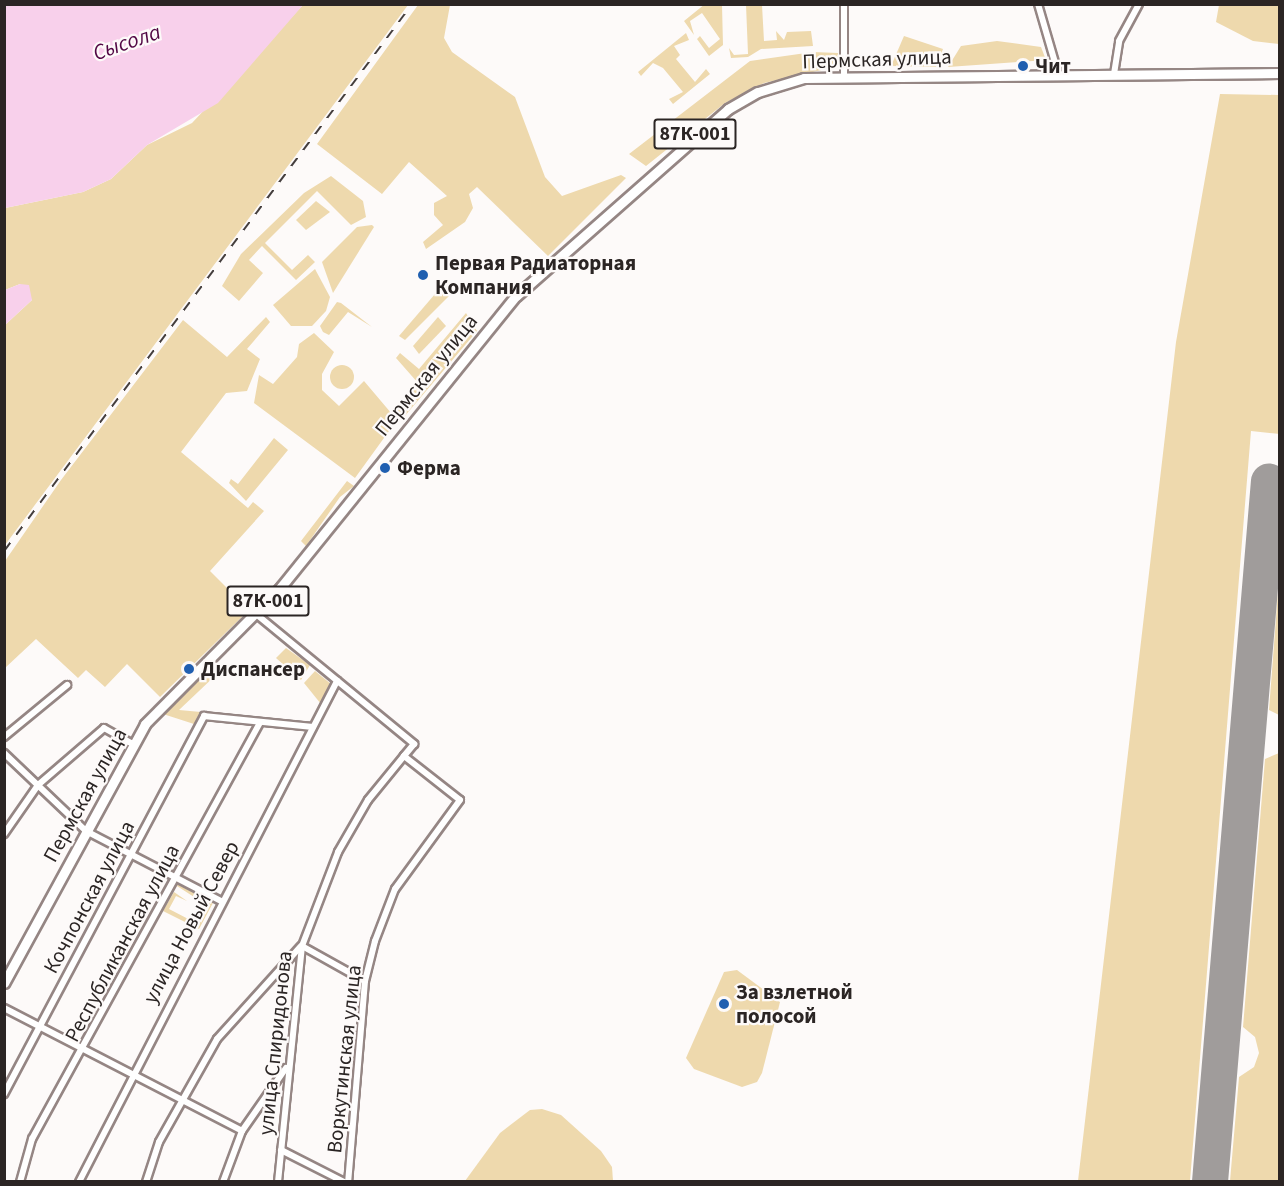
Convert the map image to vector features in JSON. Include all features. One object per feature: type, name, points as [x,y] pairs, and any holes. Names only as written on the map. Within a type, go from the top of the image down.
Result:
[{"type":"main road","name":"Пермская улица","points":[[4,983],[131,743],[256,614],[483,331],[562,252],[728,109],[788,81],[844,75],[1280,73]]},
{"type":"street","points":[[844,4],[844,75]]},
{"type":"street","points":[[1038,4],[1058,74]]},
{"type":"street","points":[[1114,74],[1119,41],[1139,4]]},
{"type":"street","points":[[256,614],[414,744],[404,756]]},
{"type":"street","name":"улица Новый Север","points":[[79,1182],[130,1073],[337,681]]},
{"type":"street","points":[[4,738],[67,685]]},
{"type":"street","name":"Кочпонская улица","points":[[4,1094],[204,716],[260,722]]},
{"type":"street","points":[[260,722],[312,727]]},
{"type":"street","name":"Республиканская улица","points":[[20,1182],[32,1139],[260,722]]},
{"type":"street","points":[[4,834],[38,786],[104,728],[131,743]]},
{"type":"street","points":[[4,753],[86,831],[220,901]]},
{"type":"street","name":"улица Спиридонова","points":[[278,1182],[285,1068],[302,946],[338,852],[368,800],[404,756]]},
{"type":"street","name":"Воркутинская улица","points":[[346,1182],[365,981],[395,889],[460,800],[404,756]]},
{"type":"street","points":[[146,1182],[182,1100],[241,1007],[302,946],[365,981]]},
{"type":"street","points":[[4,1008],[242,1131]]},
{"type":"street","points":[[223,1182],[242,1131],[285,1068]]},
{"type":"street","points":[[281,1150],[346,1182]]},
{"type":"shaded area","points":[[705,4],[722,5],[723,45],[709,56],[697,39],[700,36],[709,48],[720,39],[702,13],[690,21],[694,35],[684,21]]},
{"type":"shaded area","points":[[303,5],[408,5],[5,545],[5,325],[32,300],[20,284],[5,290],[5,208],[83,192],[111,179],[147,145],[192,123]]},
{"type":"shaded area","points":[[418,5],[450,5],[444,38],[452,52],[515,97],[545,177],[562,196],[621,175],[626,178],[548,256],[477,187],[469,194],[473,208],[465,222],[426,249],[423,242],[443,225],[434,215],[434,203],[447,196],[409,162],[382,194],[317,144]]},
{"type":"shaded area","points":[[746,5],[762,5],[764,41],[777,40],[776,31],[784,40],[787,32],[811,31],[813,46],[761,49],[748,57],[731,58],[729,48],[734,55],[748,54]]},
{"type":"shaded area","points":[[1219,5],[1279,5],[1279,44],[1253,41],[1216,22]]},
{"type":"shaded area","points":[[686,33],[689,40],[674,46],[680,55],[676,59],[695,82],[706,69],[710,74],[673,104],[669,99],[683,92],[663,68],[653,63],[641,76],[638,72]]},
{"type":"shaded area","points":[[904,36],[943,49],[936,67],[891,66]]},
{"type":"shaded area","points":[[997,41],[1041,47],[1046,60],[948,67],[961,46]]},
{"type":"shaded area","points":[[813,52],[838,53],[839,66],[764,83],[725,103],[646,166],[629,154],[750,61]]},
{"type":"shaded area","points":[[1220,94],[1279,95],[1280,434],[1251,431],[1190,1181],[1078,1181],[1176,342]]},
{"type":"shaded area","points":[[331,176],[363,201],[366,217],[351,225],[317,191],[265,243],[292,270],[308,255],[315,262],[296,280],[262,246],[249,260],[263,273],[239,301],[222,286],[241,254],[304,193]]},
{"type":"shaded area","points":[[316,201],[330,212],[306,230],[296,220]]},
{"type":"shaded area","points":[[372,225],[374,227],[333,293],[322,262],[357,227]]},
{"type":"shaded area","points":[[315,269],[330,297],[326,311],[312,326],[291,326],[273,305]]},
{"type":"shaded area","points":[[441,287],[450,295],[405,340],[399,336]]},
{"type":"shaded area","points":[[337,302],[372,327],[348,312],[329,335],[323,332],[320,326]]},
{"type":"shaded area","points":[[466,313],[477,331],[404,417],[399,417],[396,413],[418,383],[396,358],[400,353],[419,369]]},
{"type":"shaded area","points":[[266,317],[270,322],[247,349],[260,359],[247,391],[226,393],[181,452],[248,508],[253,502],[264,511],[210,571],[249,610],[160,697],[127,664],[105,687],[86,670],[78,678],[36,639],[5,668],[5,561],[61,480],[183,320],[227,357]]},
{"type":"shaded area","points":[[438,317],[446,326],[419,354],[413,346]]},
{"type":"shaded area","points":[[314,333],[334,352],[322,374],[322,390],[339,406],[364,381],[397,420],[355,478],[254,403],[259,375],[273,384],[297,357],[299,344]]},
{"type":"shaded area","points":[[342,365],[351,368],[354,377],[351,386],[342,389],[333,386],[330,377],[333,368]]},
{"type":"shaded area","points":[[274,438],[288,450],[246,501],[229,483],[231,479],[238,484]]},
{"type":"shaded area","points":[[347,481],[354,486],[340,497],[306,546],[301,541]]},
{"type":"shaded area","points":[[1279,579],[1279,715],[1269,710]]},
{"type":"shaded area","points":[[286,648],[310,665],[301,680],[276,658]]},
{"type":"shaded area","points":[[211,668],[218,673],[179,710],[201,712],[194,724],[163,714]]},
{"type":"shaded area","points":[[315,671],[331,684],[321,704],[304,683]]},
{"type":"shaded area","points":[[1279,753],[1279,1181],[1230,1181],[1239,1077],[1254,1067],[1259,1053],[1255,1037],[1243,1027],[1265,759]]},
{"type":"shaded area","points":[[178,881],[214,901],[199,929],[163,911],[174,892],[187,901],[176,896],[169,909],[196,923],[208,906],[177,886]]},
{"type":"shaded area","points":[[737,970],[780,1002],[762,1073],[757,1082],[742,1087],[694,1069],[686,1058],[724,972]]},
{"type":"shaded area","points":[[542,1109],[561,1115],[601,1151],[612,1167],[613,1181],[465,1181],[500,1133],[530,1110]]},
{"type":"water","name":"Сысола","points":[[5,4],[303,5],[218,103],[147,145],[111,179],[83,192],[5,208]]},
{"type":"water","points":[[20,284],[29,285],[32,300],[5,325],[5,290]]},
{"type":"runway","points":[[1210,1182],[1269,481]]},
{"type":"railway","points":[[4,551],[412,4]]},
{"type":"place","name":"Чит","points":[[1023,66]]},
{"type":"place","name":"Первая Радиаторная Компания","points":[[423,275]]},
{"type":"place","name":"Ферма","points":[[385,468]]},
{"type":"place","name":"Диспансер","points":[[189,669]]},
{"type":"place","name":"За взлетной полосой","points":[[724,1004]]}]
